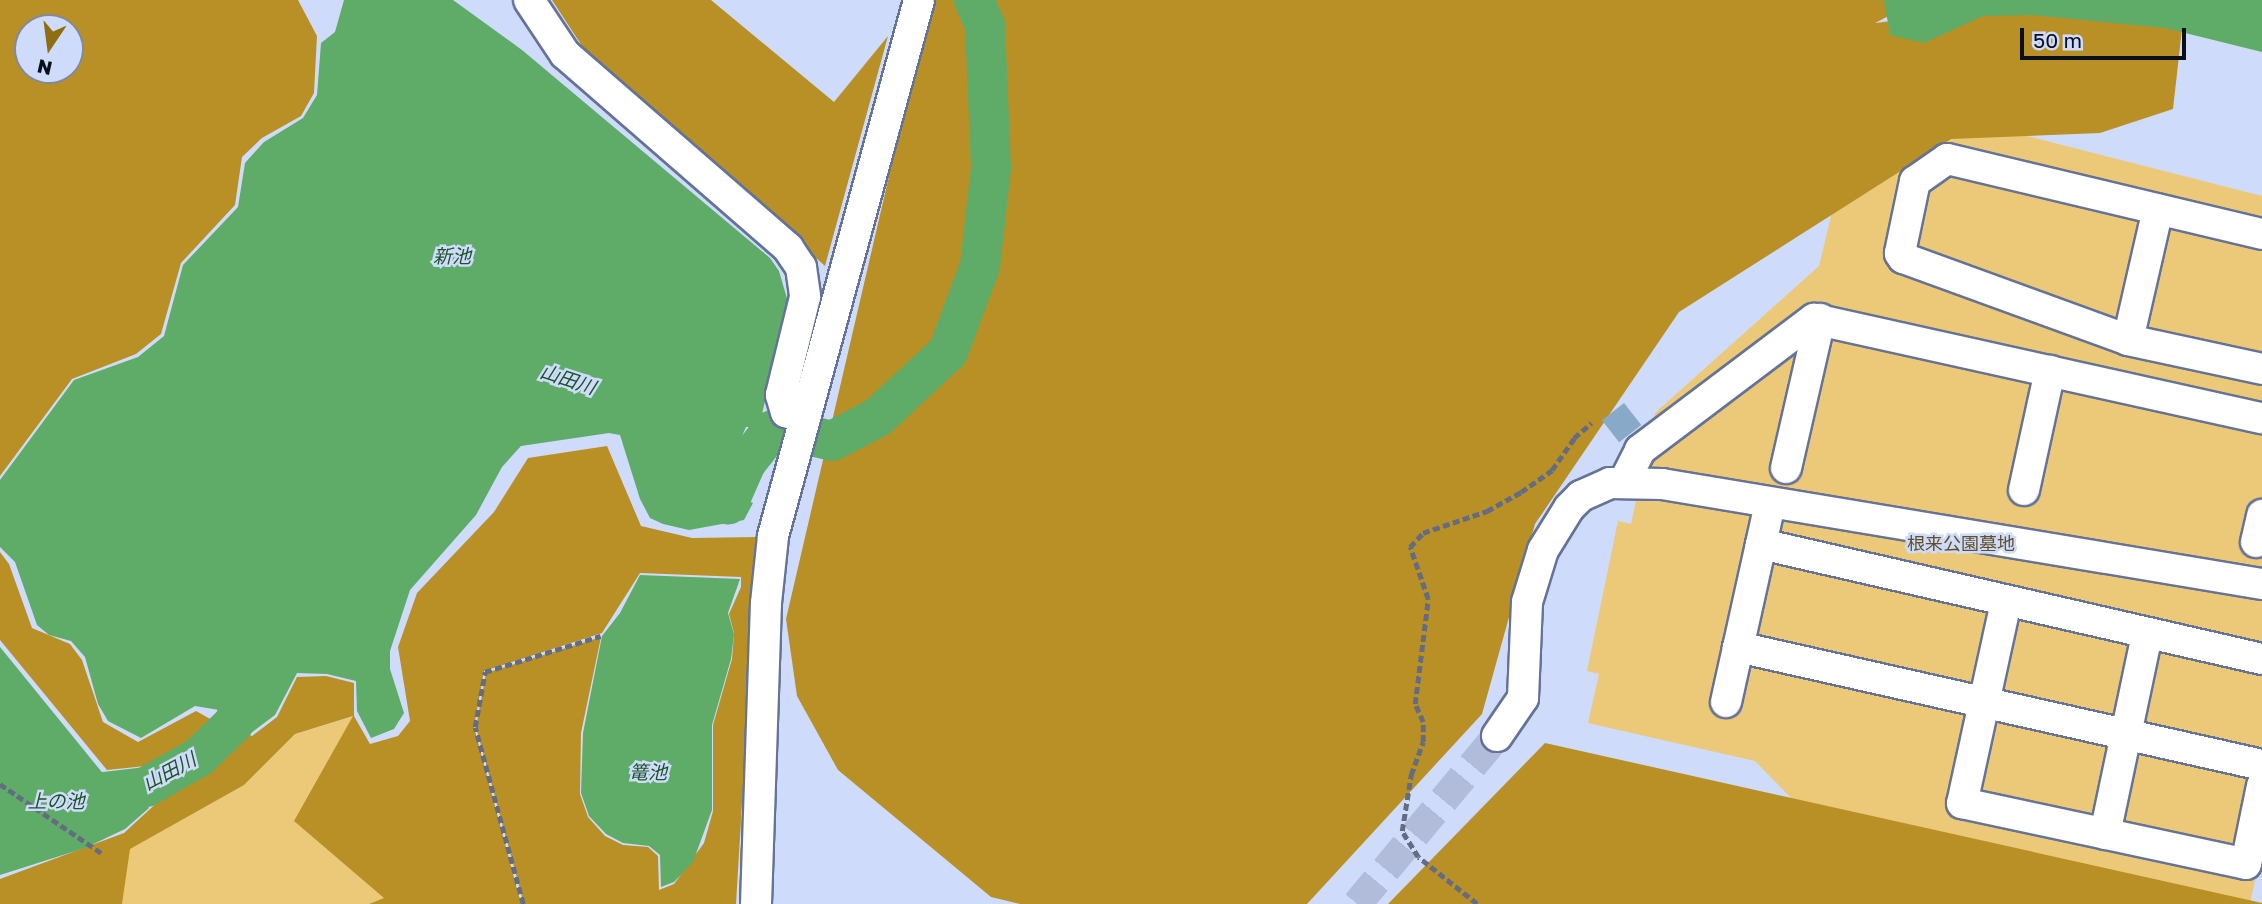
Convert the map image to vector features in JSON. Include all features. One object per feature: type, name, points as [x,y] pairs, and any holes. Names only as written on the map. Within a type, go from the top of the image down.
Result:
[{"type":"street","points":[[529,0],[565,54],[788,248],[801,267],[805,297],[781,395],[786,412],[805,418]]},
{"type":"street","points":[[756,904],[758,795],[769,566],[778,513],[919,0]]},
{"type":"street","points":[[2262,234],[1947,159],[1915,181],[1900,250],[1903,258],[2128,340],[2262,369]]},
{"type":"street","points":[[2128,340],[2158,209]]},
{"type":"street","points":[[1786,468],[1821,319]]},
{"type":"street","points":[[1625,480],[1640,450],[1796,328],[1821,319],[2262,418]]},
{"type":"street","points":[[2024,490],[2050,371]]},
{"type":"street","points":[[1497,736],[1523,698],[1527,602],[1543,550],[1581,496],[1625,480],[2262,584]]},
{"type":"street","points":[[1726,702],[1770,503]]},
{"type":"street","points":[[1760,544],[2147,635],[2262,659]]},
{"type":"street","points":[[2006,601],[1962,803],[2246,864],[2262,786]]},
{"type":"street","points":[[2105,834],[2147,635]]},
{"type":"street","points":[[1738,647],[1983,705],[2262,765]]},
{"type":"path","points":[[1477,904],[1418,857],[1402,831],[1411,775],[1423,742],[1423,722],[1415,704],[1428,599],[1410,547],[1423,533],[1486,511],[1521,492],[1552,470],[1574,438],[1591,423]]},
{"type":"path","points":[[523,904],[475,727],[485,672],[600,636]]},
{"type":"path","points":[[0,784],[103,854]]},
{"type":"green space","name":"根来公園墓地","points":[[1921,109],[2262,196],[2262,847],[2250,904],[1824,832],[1755,761],[1588,723],[1599,674],[1587,671],[1618,521],[1631,524],[1655,413],[1819,266],[1844,162]]},
{"type":"green space","points":[[354,716],[385,898],[369,904],[122,904],[129,849],[244,785],[295,734]]},
{"type":"shaded area","points":[[0,0],[298,0],[317,36],[314,93],[301,116],[262,138],[242,157],[235,205],[181,263],[161,334],[136,354],[72,379],[0,476]]},
{"type":"shaded area","points":[[552,0],[711,0],[834,102],[888,36],[825,266],[582,46]]},
{"type":"shaded area","points":[[930,0],[1920,0],[1875,23],[2054,2],[2184,11],[2173,109],[2100,133],[1951,139],[1679,312],[1535,524],[1482,714],[1307,904],[1020,904],[991,897],[838,770],[797,696],[786,619]]},
{"type":"shaded area","points":[[607,446],[641,526],[692,538],[758,537],[736,904],[524,904],[476,727],[486,673],[601,637],[581,733],[580,794],[588,817],[605,836],[623,845],[648,847],[658,856],[659,890],[674,884],[704,843],[713,811],[713,725],[732,659],[734,633],[729,614],[741,587],[741,577],[640,573],[602,633],[484,671],[474,727],[521,904],[369,904],[384,898],[294,821],[353,716],[295,734],[244,785],[130,849],[122,904],[0,904],[0,879],[124,833],[237,729],[252,736],[277,717],[297,677],[326,676],[354,683],[354,716],[370,744],[398,736],[410,721],[398,647],[417,593],[494,512],[528,458]]},
{"type":"shaded area","points":[[0,552],[9,564],[32,628],[70,644],[82,660],[103,722],[138,742],[196,711],[221,725],[200,747],[146,766],[107,770],[0,640]]},
{"type":"shaded area","points":[[1545,743],[2262,903],[2262,904],[1388,904]]},
{"type":"water","name":"新池","points":[[344,0],[453,0],[522,50],[770,258],[779,271],[788,302],[762,414],[755,427],[746,427],[722,482],[724,489],[753,503],[744,520],[689,530],[663,524],[650,518],[640,499],[620,435],[609,433],[521,446],[502,467],[476,515],[410,590],[390,651],[390,669],[404,713],[394,729],[371,738],[357,711],[356,681],[327,674],[297,673],[275,715],[251,733],[219,710],[195,706],[141,738],[108,721],[98,704],[85,657],[71,641],[49,635],[37,625],[15,562],[0,547],[0,480],[74,380],[138,357],[164,336],[183,265],[238,207],[245,163],[264,142],[303,118],[317,95],[321,43],[335,32]]},
{"type":"water","points":[[1884,0],[2262,0],[2262,52],[2165,28],[2031,15],[1983,16],[1924,43],[1890,35]]},
{"type":"water","name":"篭池","points":[[640,575],[740,579],[728,613],[734,634],[731,659],[712,725],[712,810],[693,862],[674,882],[661,887],[660,855],[649,846],[623,843],[606,834],[589,816],[581,793],[583,733],[602,636],[620,613]]},
{"type":"water","name":"上の池","points":[[0,647],[105,776],[133,775],[149,808],[125,829],[85,848],[0,875]]},
{"type":"building","points":[[1624,403],[1641,425],[1619,442],[1602,420]]},
{"type":"waterway","name":"山田川","points":[[696,478],[706,491],[728,504],[746,463],[771,431],[787,430],[832,441],[878,417],[948,352],[980,266],[991,168],[985,25],[974,0]]},
{"type":"waterway","name":"山田川","points":[[86,794],[146,787],[199,757],[234,723],[254,669]]},
{"type":"tunnel","points":[[1357,904],[1497,736]]}]
